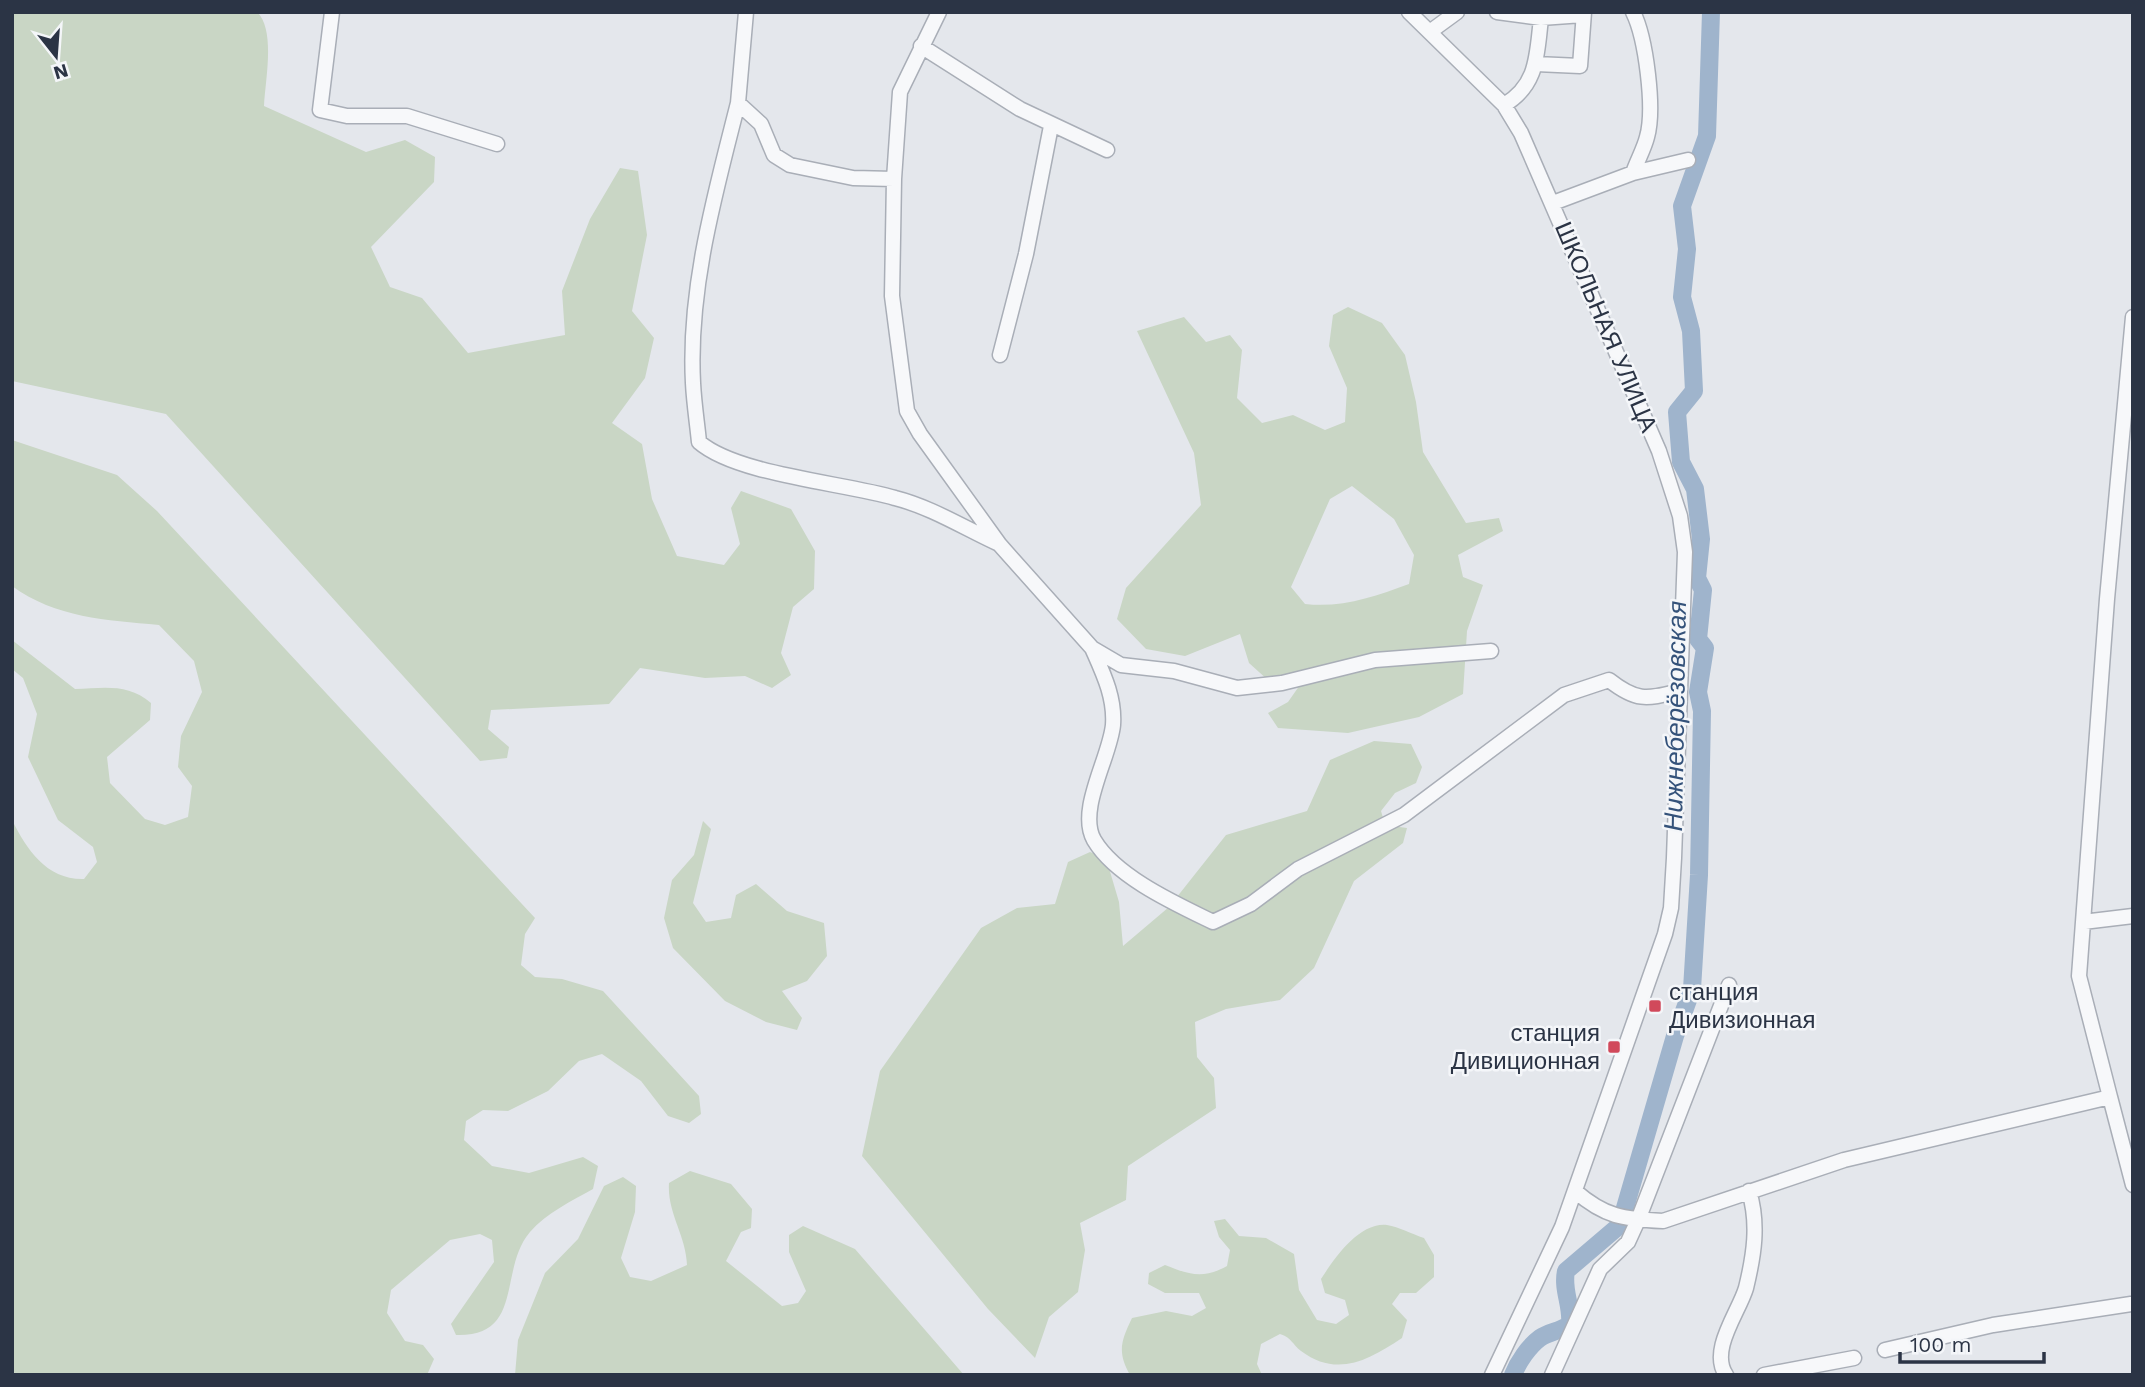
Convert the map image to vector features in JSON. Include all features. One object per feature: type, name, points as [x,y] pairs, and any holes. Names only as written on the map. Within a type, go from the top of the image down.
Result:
[{"type":"street","points":[[332,12],[320,110],[347,116],[407,117],[497,144]]},
{"type":"street","points":[[746,12],[738,103],[713,202],[695,309],[692,383],[699,442],[721,456],[817,482],[897,498],[1000,545]]},
{"type":"street","points":[[939,12],[900,92],[894,179],[892,296],[907,411],[926,443],[1000,545],[1092,648],[1121,666],[1174,671],[1237,688],[1282,683],[1375,660],[1491,651]]},
{"type":"street","points":[[1431,31],[1457,12]]},
{"type":"street","points":[[1497,12],[1584,14],[1580,66],[1536,64]]},
{"type":"street","points":[[1633,12],[1640,26],[1649,94],[1648,135],[1633,173]]},
{"type":"street","name":"ШКОЛЬНАЯ УЛИЦА","points":[[1412,14],[1504,105],[1553,203],[1659,451],[1680,516],[1685,564],[1671,908],[1629,1044],[1562,1227],[1492,1375]]},
{"type":"street","points":[[1504,105],[1522,94],[1536,64],[1542,15]]},
{"type":"street","points":[[921,46],[985,89],[1051,126],[1107,150]]},
{"type":"street","points":[[738,103],[761,124],[774,155],[790,166],[853,178],[894,179]]},
{"type":"street","points":[[1000,355],[1026,254],[1051,126]]},
{"type":"street","points":[[1553,203],[1633,173],[1688,160]]},
{"type":"street","points":[[2133,317],[2079,976],[2133,1185]]},
{"type":"street","points":[[1092,648],[1112,701],[1113,725],[1089,809],[1094,841],[1134,878],[1156,894],[1213,922],[1251,904],[1298,869],[1404,815],[1564,695],[1609,680],[1629,696],[1649,698],[1679,691]]},
{"type":"street","points":[[2083,922],[2133,916]]},
{"type":"street","points":[[1552,1375],[1600,1269],[1628,1242],[1638,1220],[1729,985]]},
{"type":"street","points":[[1575,1191],[1598,1210],[1638,1220],[1663,1222],[1844,1160],[2110,1097]]},
{"type":"street","points":[[1723,1373],[1724,1341],[1745,1291],[1753,1255],[1755,1212],[1749,1191]]},
{"type":"street","points":[[1885,1350],[1993,1325],[2132,1304]]},
{"type":"street","points":[[1764,1375],[1854,1358]]},
{"type":"green space","points":[[12,12],[257,12],[263,20],[268,43],[264,106],[366,152],[405,140],[435,157],[434,182],[371,247],[390,287],[422,298],[468,353],[565,335],[562,291],[590,219],[620,168],[638,171],[647,235],[632,311],[654,338],[645,378],[612,423],[642,444],[652,499],[677,556],[724,565],[740,544],[731,508],[741,491],[791,509],[815,551],[814,589],[793,607],[781,653],[791,675],[772,688],[745,676],[705,678],[640,668],[609,704],[491,710],[488,729],[509,747],[507,758],[480,761],[166,414],[12,381]]},
{"type":"green space","points":[[1348,307],[1382,323],[1405,355],[1416,402],[1423,452],[1466,523],[1499,518],[1503,531],[1458,555],[1463,577],[1483,585],[1467,631],[1463,694],[1419,717],[1348,733],[1278,728],[1268,713],[1288,702],[1309,672],[1269,681],[1249,663],[1240,634],[1185,656],[1146,649],[1117,619],[1126,588],[1201,505],[1194,453],[1137,331],[1184,317],[1206,342],[1230,335],[1242,350],[1237,398],[1262,423],[1293,415],[1325,430],[1345,422],[1347,388],[1329,346],[1333,315]],"holes":[[[1352,486],[1394,519],[1414,555],[1409,584],[1358,600],[1319,605],[1305,604],[1291,587],[1330,499]]]},
{"type":"green space","points":[[12,440],[117,475],[157,511],[535,918],[525,934],[521,965],[535,977],[562,979],[603,991],[699,1096],[701,1114],[689,1123],[668,1116],[641,1081],[602,1054],[579,1061],[548,1091],[508,1111],[483,1110],[466,1121],[464,1140],[492,1166],[529,1173],[583,1157],[598,1166],[593,1189],[551,1213],[536,1225],[520,1247],[507,1298],[492,1325],[478,1333],[456,1335],[451,1324],[494,1262],[492,1240],[480,1234],[450,1240],[391,1290],[387,1313],[405,1341],[423,1345],[434,1359],[427,1375],[12,1375],[12,820],[32,852],[49,869],[59,874],[84,879],[97,862],[93,847],[58,820],[28,757],[37,714],[23,678],[12,669],[12,640],[75,689],[124,690],[134,692],[151,703],[150,720],[107,757],[110,783],[145,819],[165,825],[188,817],[192,786],[178,767],[181,736],[202,692],[194,661],[159,625],[82,616],[46,605],[12,586]]},
{"type":"green space","points":[[1374,741],[1411,744],[1422,767],[1416,783],[1395,793],[1381,811],[1385,825],[1407,828],[1403,843],[1354,881],[1314,968],[1280,1000],[1226,1009],[1195,1022],[1197,1057],[1214,1078],[1216,1108],[1128,1166],[1126,1200],[1080,1223],[1085,1250],[1078,1292],[1049,1317],[1035,1358],[988,1309],[862,1156],[880,1071],[981,928],[1017,908],[1055,904],[1068,862],[1090,852],[1106,858],[1119,902],[1123,946],[1169,907],[1226,835],[1307,811],[1330,760]]},
{"type":"green space","points":[[703,821],[711,829],[693,903],[706,922],[731,918],[736,895],[756,884],[787,911],[824,923],[827,956],[807,981],[782,991],[802,1018],[797,1030],[766,1022],[725,1001],[673,948],[664,918],[672,880],[694,855]]},
{"type":"green space","points":[[690,1171],[731,1184],[752,1209],[751,1228],[741,1232],[726,1261],[782,1306],[798,1303],[806,1291],[789,1252],[789,1235],[803,1226],[855,1249],[964,1375],[515,1375],[518,1340],[545,1273],[578,1239],[604,1186],[623,1177],[636,1186],[635,1212],[621,1258],[630,1277],[651,1281],[687,1265],[671,1204],[669,1183]]},
{"type":"green space","points":[[1225,1219],[1239,1236],[1266,1238],[1294,1254],[1299,1290],[1317,1320],[1336,1324],[1349,1315],[1345,1300],[1325,1293],[1321,1279],[1348,1243],[1367,1229],[1387,1225],[1424,1238],[1434,1255],[1434,1277],[1416,1293],[1400,1293],[1392,1304],[1407,1320],[1402,1338],[1353,1363],[1340,1365],[1314,1359],[1280,1334],[1261,1344],[1257,1364],[1262,1375],[1130,1375],[1123,1360],[1122,1346],[1132,1318],[1166,1311],[1192,1316],[1206,1308],[1199,1293],[1165,1293],[1148,1284],[1149,1273],[1165,1265],[1196,1274],[1211,1273],[1227,1266],[1230,1250],[1219,1237],[1214,1221]]},
{"type":"waterway","name":"Нижнеберёзовская","points":[[1513,1375],[1536,1341],[1570,1324],[1566,1271],[1620,1225],[1675,1036],[1692,989],[1699,875],[1702,711],[1698,692],[1705,648],[1698,639],[1703,590],[1697,578],[1701,539],[1695,489],[1681,462],[1677,412],[1694,391],[1691,331],[1682,297],[1687,249],[1682,206],[1707,136],[1711,12]]},
{"type":"place","name":"станция Дивизионная","points":[[1655,1006]]},
{"type":"place","name":"станция Дивиционная","points":[[1614,1047]]}]
